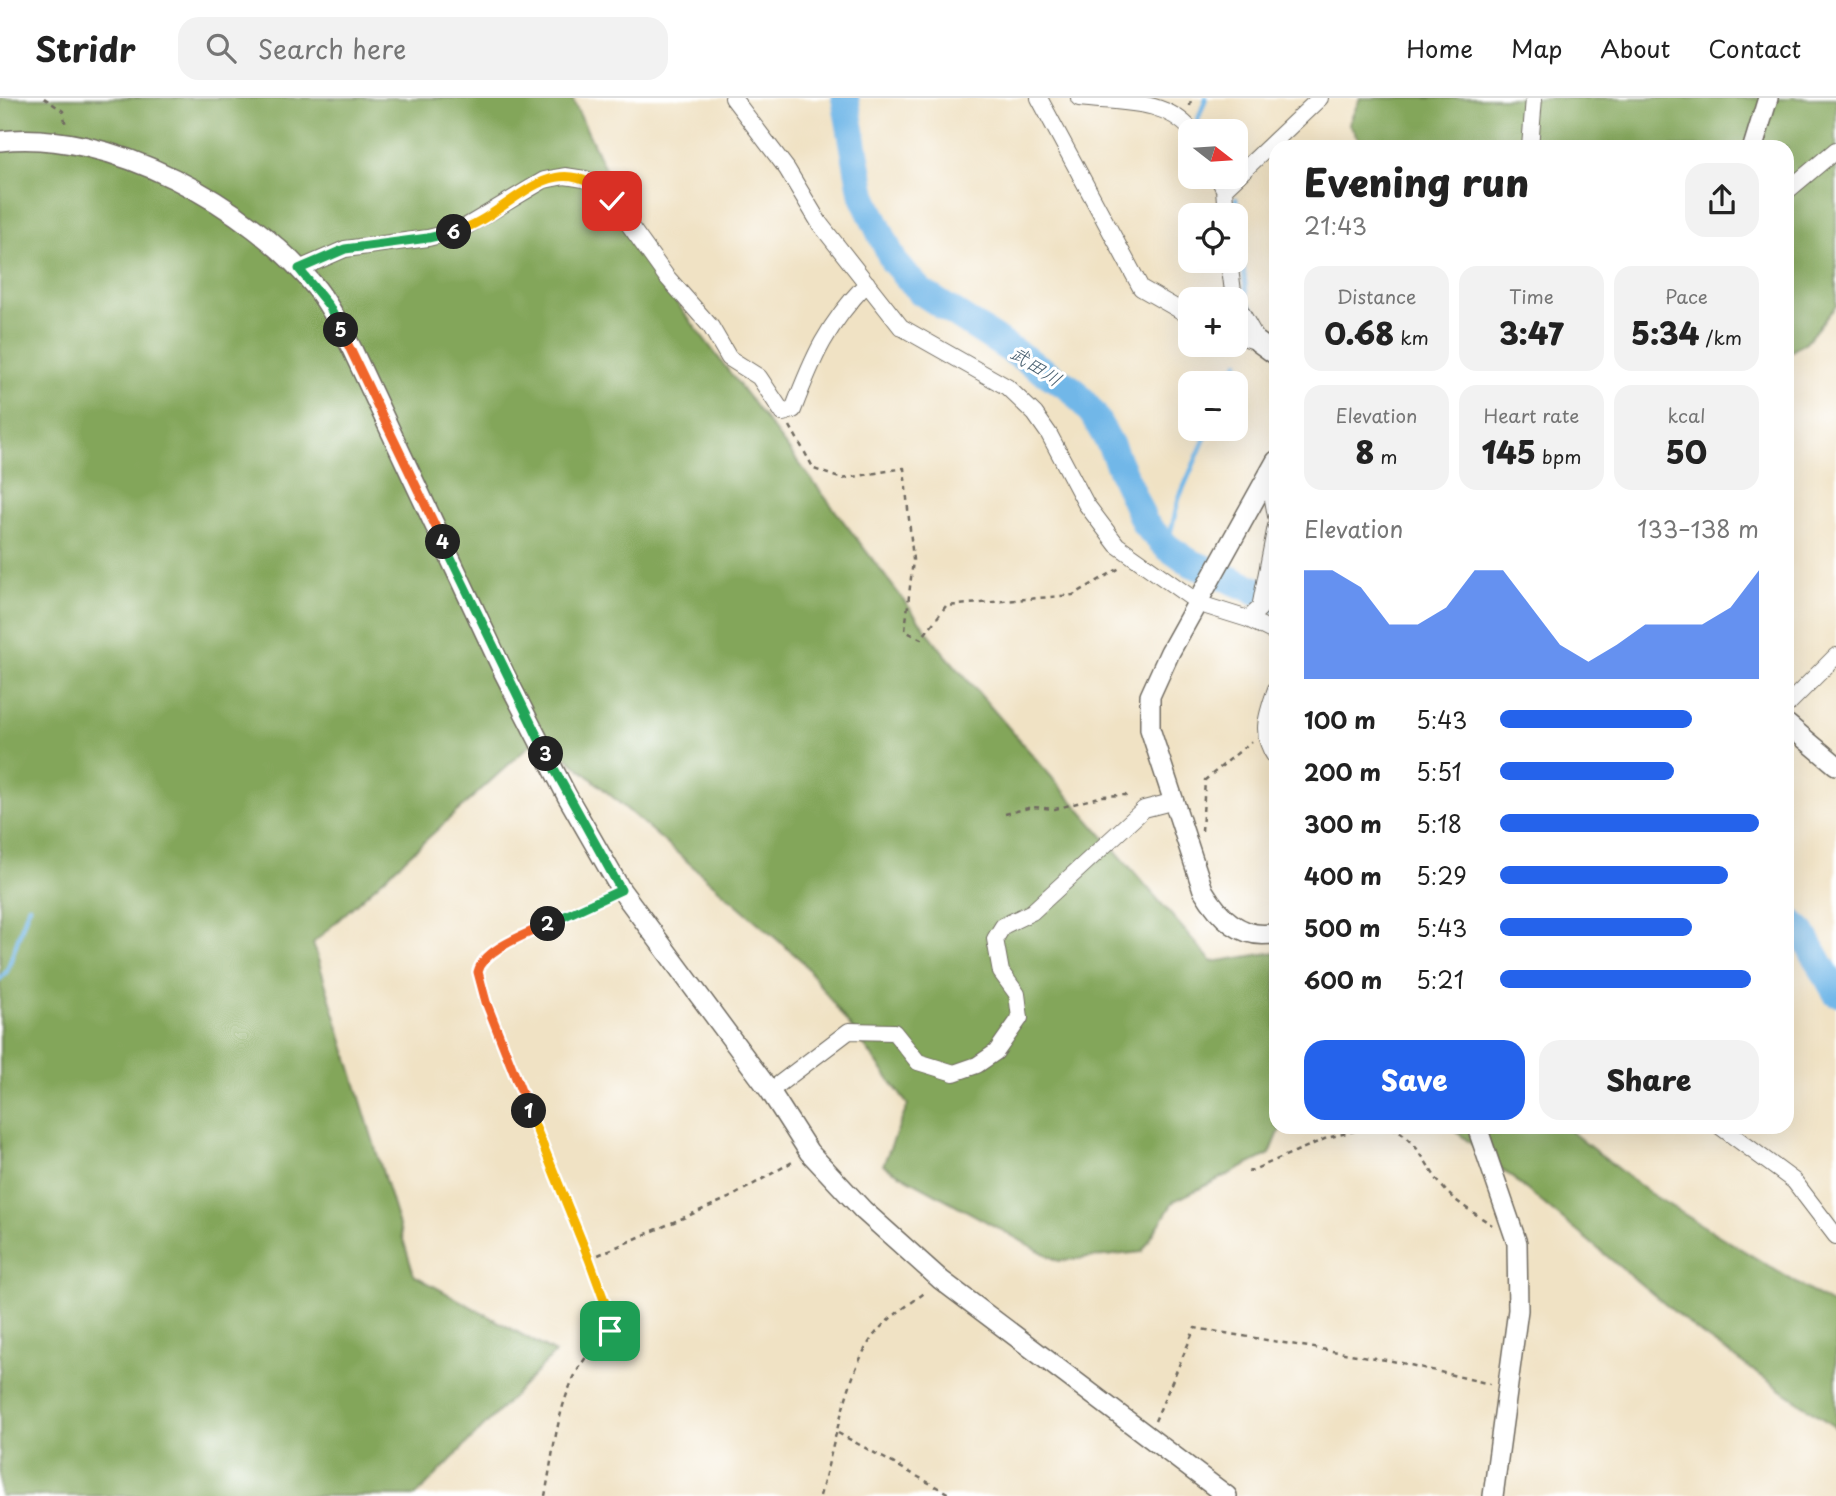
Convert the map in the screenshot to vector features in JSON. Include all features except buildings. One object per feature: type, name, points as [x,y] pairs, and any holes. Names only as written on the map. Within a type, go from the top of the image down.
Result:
[{"type":"street","points":[[733,98],[788,169],[820,224],[901,327],[1007,387],[1035,414],[1100,527],[1135,559],[1203,598],[1254,614],[1269,628]]},
{"type":"street","points":[[1039,98],[1141,288],[1178,309]]},
{"type":"street","points":[[1079,98],[1140,98],[1185,119]]},
{"type":"street","points":[[1271,140],[1320,98]]},
{"type":"street","points":[[1531,140],[1534,98]]},
{"type":"street","points":[[1755,140],[1768,98]]},
{"type":"street","points":[[0,141],[25,138],[66,142],[121,157],[200,193],[272,244],[299,269],[329,306],[352,349],[504,673],[567,796],[621,890],[770,1091],[809,1152],[873,1219],[941,1280],[1227,1496]]},
{"type":"street","points":[[1248,160],[1269,142]]},
{"type":"street","points":[[1794,185],[1836,150]]},
{"type":"street","points":[[299,269],[345,249],[428,238],[460,230],[544,180],[565,176],[585,179],[593,182],[612,201],[666,276],[711,327],[729,358],[759,377],[783,413],[793,410],[814,354],[840,312],[866,283]]},
{"type":"street","points":[[1248,324],[1258,342]]},
{"type":"street","points":[[1248,339],[1269,350]]},
{"type":"street","points":[[1269,472],[1203,598],[1170,652],[1149,705],[1150,730],[1203,890],[1213,907],[1236,928],[1258,936],[1269,934]]},
{"type":"street","points":[[1254,614],[1269,559]]},
{"type":"street","points":[[1794,698],[1836,656]]},
{"type":"street","points":[[1269,711],[1265,724],[1265,735],[1269,743]]},
{"type":"street","points":[[1794,730],[1836,765]]},
{"type":"street","points":[[770,1091],[849,1031],[894,1032],[918,1062],[954,1073],[977,1065],[996,1052],[1020,1018],[1017,994],[1001,972],[995,939],[1003,926],[1032,912],[1144,809],[1175,801]]},
{"type":"street","points":[[1480,1134],[1517,1243],[1518,1310],[1493,1496]]},
{"type":"street","points":[[1730,1134],[1794,1181],[1836,1236]]},
{"type":"path","points":[[44,98],[63,111],[66,118],[66,142]]},
{"type":"path","points":[[783,413],[814,468],[842,479],[904,468],[913,560],[905,631],[922,639],[946,606],[1073,595],[1135,559]]},
{"type":"path","points":[[1202,841],[1205,780],[1251,741],[1265,735]]},
{"type":"path","points":[[1005,814],[1032,807],[1055,809],[1125,795],[1144,809]]},
{"type":"path","points":[[545,1496],[559,1421],[575,1371],[610,1331],[608,1311],[486,1002],[478,972],[484,960],[497,951],[621,890]]},
{"type":"path","points":[[1248,1172],[1327,1138],[1343,1134]]},
{"type":"path","points":[[1404,1134],[1424,1157],[1448,1193],[1517,1243]]},
{"type":"path","points":[[589,1259],[732,1197],[809,1152]]},
{"type":"path","points":[[820,1496],[870,1340],[885,1324],[941,1280]]},
{"type":"path","points":[[1148,1437],[1195,1328],[1398,1362],[1507,1388]]},
{"type":"path","points":[[838,1433],[953,1496]]},
{"type":"green space","points":[[0,98],[572,98],[653,272],[944,653],[1212,962],[1269,953],[1269,1134],[1278,1134],[1270,1154],[1174,1201],[1142,1252],[1058,1261],[883,1165],[908,1105],[802,961],[541,735],[313,943],[414,1275],[555,1353],[416,1496],[0,1496]]},
{"type":"green space","points":[[1360,98],[1836,98],[1836,306],[1806,342],[1794,350],[1794,140],[1359,140],[1349,124]]},
{"type":"green space","points":[[1459,1134],[1574,1134],[1646,1191],[1836,1307],[1836,1428],[1701,1334]]},
{"type":"waterway","name":"武田川","points":[[845,98],[863,196],[894,262],[920,291],[1073,390],[1093,414],[1111,446],[1145,524],[1167,547],[1189,562],[1269,596]]},
{"type":"waterway","points":[[1198,119],[1206,98]]},
{"type":"waterway","points":[[1236,199],[1247,301],[1269,330]]},
{"type":"waterway","points":[[1234,371],[1238,362]]},
{"type":"waterway","points":[[1167,547],[1179,498],[1204,441]]},
{"type":"waterway","points":[[0,979],[7,971],[29,906]]},
{"type":"waterway","name":"武田川","points":[[1794,925],[1802,932],[1836,992]]},
{"type":"route","points":[[610,1331],[608,1311],[589,1259],[486,1002],[478,972],[484,960],[497,951],[541,927],[621,890],[567,796],[504,673],[352,349],[329,306],[299,269],[345,249],[428,238],[460,230],[532,186],[555,177],[576,177],[593,182],[612,201]]}]
